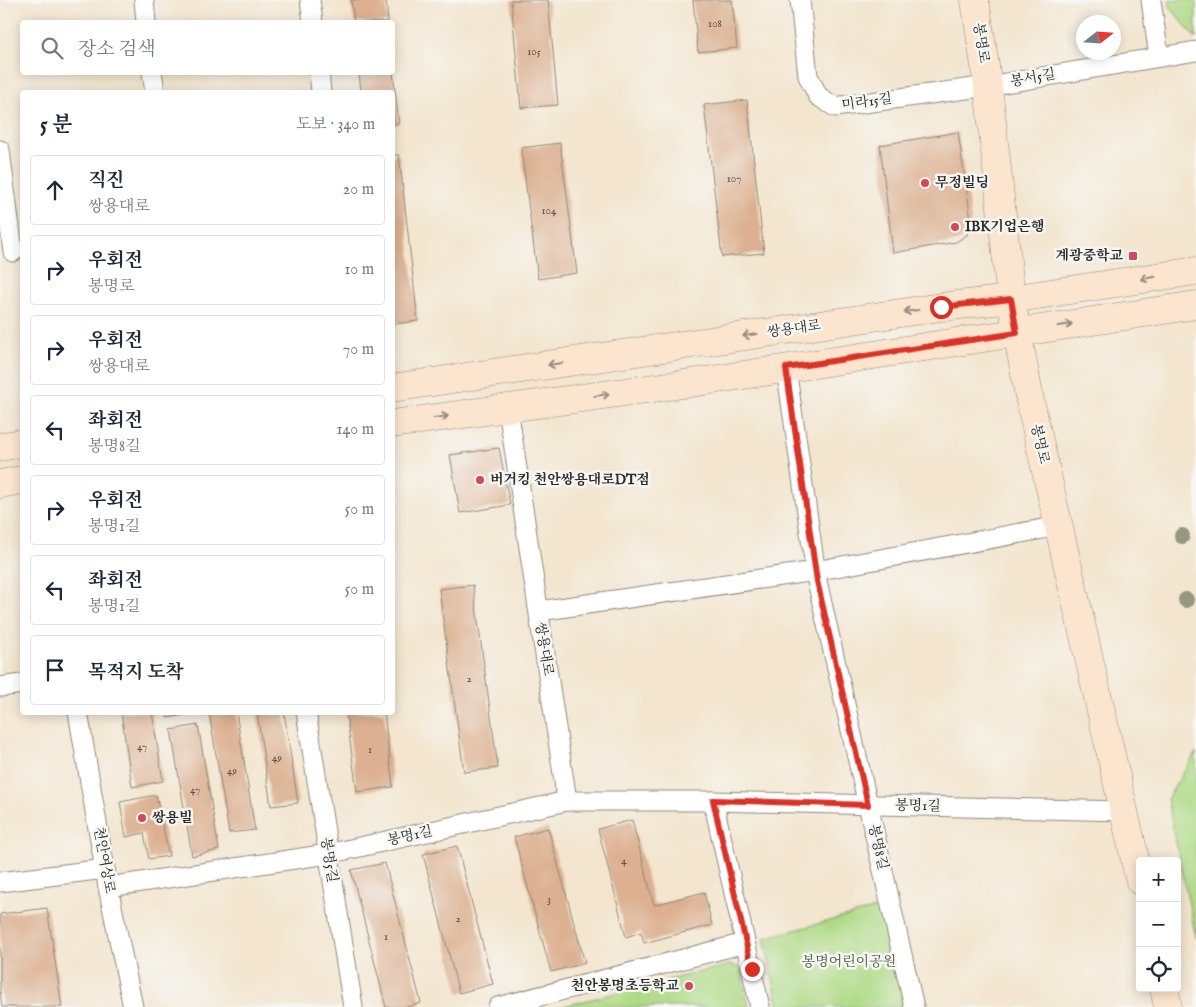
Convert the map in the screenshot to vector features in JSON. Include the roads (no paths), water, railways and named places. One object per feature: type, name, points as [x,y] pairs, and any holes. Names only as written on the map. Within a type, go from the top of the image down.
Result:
[{"type":"main road","name":"봉명로","points":[[975,0],[988,86],[1011,299],[1017,333],[1058,526],[1136,864]]},
{"type":"main road","name":"쌍용대로","points":[[395,388],[1196,271]]},
{"type":"main road","points":[[395,424],[786,368],[1196,305]]},
{"type":"main road","points":[[0,447],[20,444]]},
{"type":"main road","points":[[0,484],[20,480]]},
{"type":"main road","points":[[1165,992],[1168,1007]]},
{"type":"street","points":[[144,0],[146,20]]},
{"type":"street","points":[[310,0],[313,20]]},
{"type":"street","name":"미라15길","points":[[800,0],[808,76],[818,96],[834,107],[988,86]]},
{"type":"street","points":[[1152,0],[1159,57]]},
{"type":"street","name":"봉서5길","points":[[988,86],[1196,51]]},
{"type":"street","points":[[152,75],[155,90]]},
{"type":"street","points":[[319,75],[322,90]]},
{"type":"street","points":[[0,150],[12,252]]},
{"type":"street","name":"봉명8길","points":[[786,368],[815,571],[914,1007]]},
{"type":"street","name":"쌍용대로","points":[[508,408],[567,801]]},
{"type":"street","points":[[539,611],[815,571],[1058,526]]},
{"type":"street","points":[[0,687],[20,684]]},
{"type":"street","name":"천안여상로","points":[[79,715],[107,878],[133,1007]]},
{"type":"street","name":"봉명5길","points":[[306,715],[353,1007]]},
{"type":"street","points":[[713,800],[760,1007]]},
{"type":"street","name":"봉명1길","points":[[0,882],[107,878],[328,854],[567,801],[713,800],[1124,811]]},
{"type":"street","points":[[498,1007],[745,943]]},
{"type":"place","name":"무정빌딩","points":[[925,183]]},
{"type":"place","name":"IBK기업은행","points":[[955,227]]},
{"type":"place","name":"계광중학교","points":[[1133,256]]},
{"type":"place","name":"버거킹 천안쌍용대로DT점","points":[[480,480]]},
{"type":"place","name":"쌍용빌","points":[[142,818]]},
{"type":"place","name":"천안봉명초등학교","points":[[689,986]]},
{"type":"park label","name":"봉명어린이공원","points":[[849,962]]}]
